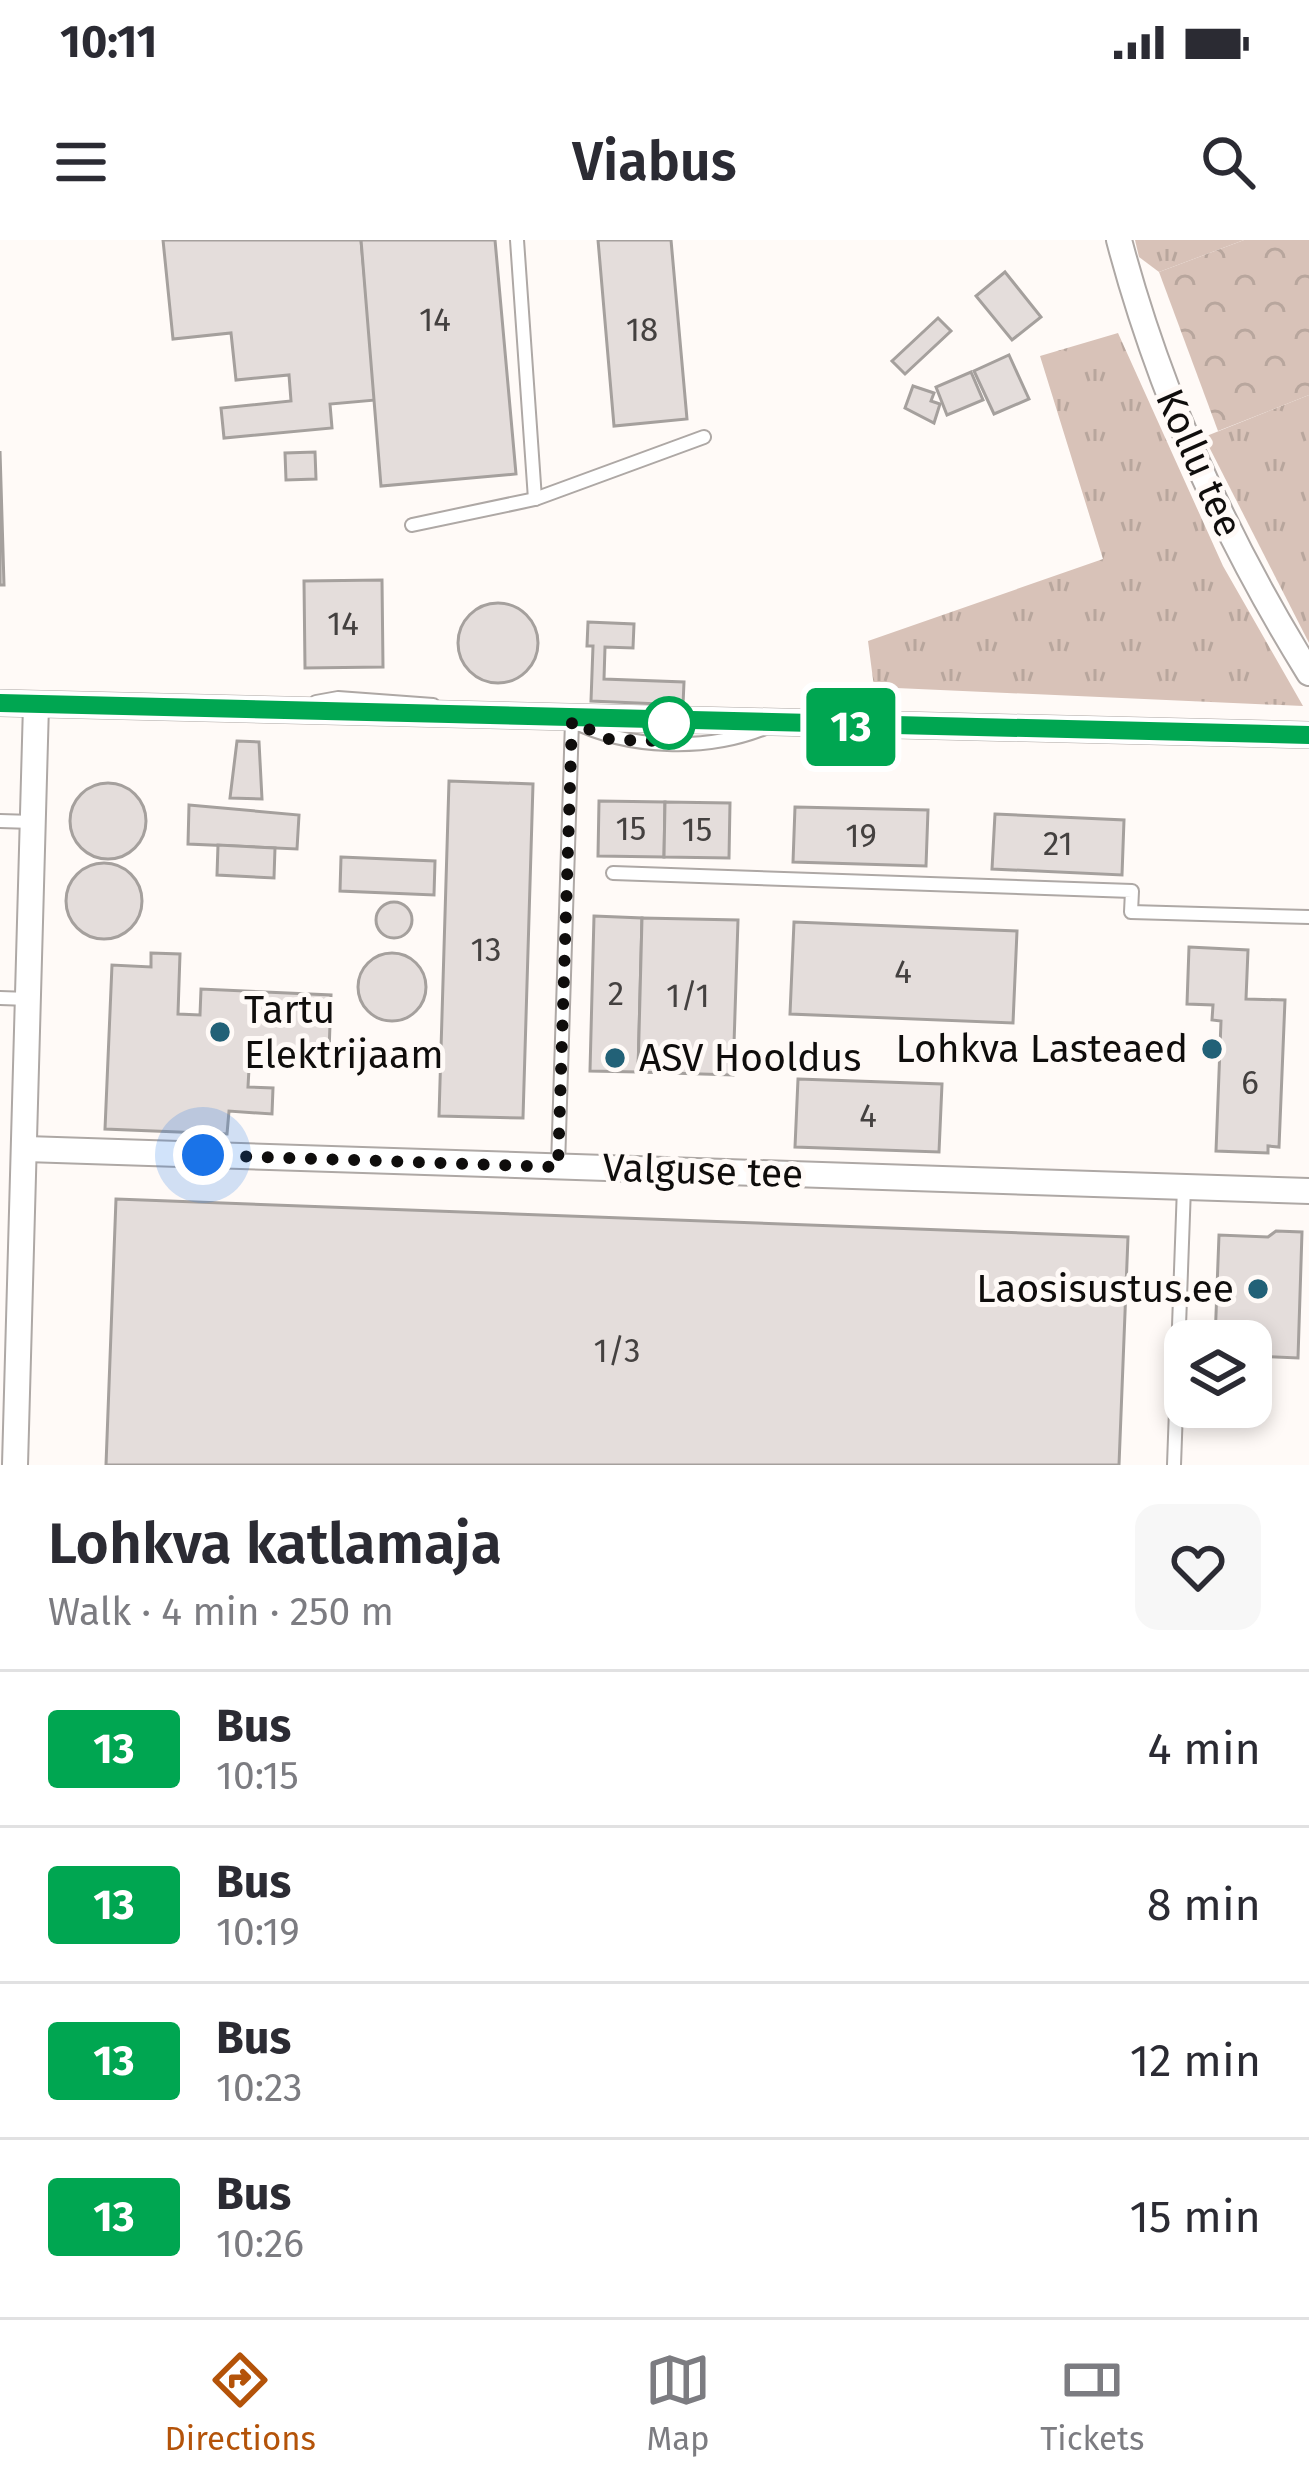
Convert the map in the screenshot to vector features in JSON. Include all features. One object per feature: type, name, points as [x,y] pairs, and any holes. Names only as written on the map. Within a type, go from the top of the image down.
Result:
[{"type":"street","name":"Kollu tee","points":[[1119,240],[1141,324],[1191,456],[1255,586],[1309,673]]},
{"type":"street","points":[[0,703],[572,721],[1309,735]]},
{"type":"street","points":[[15,1465],[36,704]]},
{"type":"street","name":"Valguse tee","points":[[26,1149],[1309,1192]]},
{"type":"lane","points":[[518,240],[535,499]]},
{"type":"lane","points":[[412,525],[535,499],[704,437]]},
{"type":"lane","points":[[558,1167],[572,721]]},
{"type":"lane","points":[[0,821],[33,822]]},
{"type":"lane","points":[[614,873],[1132,891],[1131,912],[1309,917]]},
{"type":"lane","points":[[0,998],[29,999]]},
{"type":"lane","points":[[1174,1465],[1184,1187]]},
{"type":"green space","points":[[1135,240],[1244,240],[1159,272],[1139,257]]},
{"type":"green space","points":[[1244,240],[1309,240],[1309,395],[1218,431],[1159,272]]},
{"type":"green space","points":[[1118,333],[1223,566],[1303,706],[874,687],[868,641],[1103,559],[1040,356]]},
{"type":"green space","points":[[1309,395],[1309,643],[1204,437]]},
{"type":"building","points":[[163,240],[361,240],[376,400],[330,404],[332,428],[224,438],[221,408],[291,401],[289,375],[236,380],[231,333],[173,339]]},
{"type":"building","points":[[361,240],[495,240],[516,474],[381,486]]},
{"type":"building","points":[[598,240],[671,240],[687,419],[614,426]]},
{"type":"building","points":[[1005,272],[1041,317],[1012,340],[976,296]]},
{"type":"building","points":[[938,318],[951,331],[905,374],[892,361]]},
{"type":"building","points":[[1009,355],[1029,399],[994,414],[974,371]]},
{"type":"building","points":[[971,372],[983,400],[947,415],[936,387]]},
{"type":"building","points":[[913,386],[934,393],[931,401],[940,404],[934,423],[905,408]]},
{"type":"building","points":[[0,451],[4,585],[0,585]]},
{"type":"building","points":[[315,452],[316,479],[286,480],[285,453]]},
{"type":"building","points":[[382,580],[383,667],[305,668],[304,581]]},
{"type":"building","points":[[498,603],[526,615],[538,643],[526,671],[498,683],[470,671],[458,643],[470,615]]},
{"type":"building","points":[[588,622],[634,624],[633,648],[605,647],[604,679],[684,682],[683,705],[591,701],[593,646],[587,646]]},
{"type":"building","points":[[237,741],[259,742],[262,799],[230,798]]},
{"type":"building","points":[[449,781],[533,784],[523,1118],[439,1116]]},
{"type":"building","points":[[108,783],[135,794],[146,821],[135,848],[108,859],[81,848],[70,821],[81,794]]},
{"type":"building","points":[[599,801],[665,802],[664,857],[598,856]]},
{"type":"building","points":[[665,802],[730,803],[729,858],[664,857]]},
{"type":"building","points":[[189,805],[299,815],[297,849],[188,844]]},
{"type":"building","points":[[795,807],[928,810],[926,866],[793,862]]},
{"type":"building","points":[[995,814],[1124,820],[1122,875],[992,869]]},
{"type":"building","points":[[218,845],[275,848],[274,878],[217,875]]},
{"type":"building","points":[[341,857],[435,861],[434,895],[340,891]]},
{"type":"building","points":[[104,863],[131,874],[142,901],[131,928],[104,939],[77,928],[66,901],[77,874]]},
{"type":"building","points":[[394,902],[407,907],[412,920],[407,933],[394,938],[381,933],[376,920],[381,907]]},
{"type":"building","points":[[594,916],[642,918],[638,1072],[590,1071]]},
{"type":"building","points":[[642,918],[738,920],[733,1075],[638,1072]]},
{"type":"building","points":[[794,922],[1017,931],[1013,1023],[790,1014]]},
{"type":"building","name":"Lohkva Lasteaed","points":[[1189,947],[1248,950],[1246,999],[1285,1000],[1279,1147],[1268,1146],[1268,1153],[1216,1151],[1221,1021],[1212,1020],[1213,1005],[1187,1004]]},
{"type":"building","name":"Tartu Elektrijaam","points":[[151,953],[180,954],[178,1014],[200,1015],[201,989],[331,995],[329,1053],[250,1050],[248,1087],[273,1088],[272,1114],[229,1111],[227,1134],[105,1129],[112,965],[151,967]]},
{"type":"building","points":[[392,953],[416,963],[426,987],[416,1011],[392,1021],[368,1011],[358,987],[368,963]]},
{"type":"building","points":[[798,1079],[942,1084],[939,1152],[795,1147]]},
{"type":"building","points":[[116,1199],[1128,1237],[1119,1465],[106,1465]]},
{"type":"building","name":"Laosisustus.ee","points":[[1276,1231],[1302,1232],[1298,1358],[1272,1357],[1272,1320],[1216,1320],[1219,1235],[1268,1237]]},
{"type":"bus line","name":"13","points":[[0,703],[728,725],[1309,735]]},
{"type":"place","name":"Tartu Elektrijaam","points":[[220,1032]]},
{"type":"place","name":"Lohkva Lasteaed","points":[[1212,1049]]},
{"type":"place","name":"ASV Hooldus","points":[[615,1058]]},
{"type":"place","name":"Laosisustus.ee","points":[[1258,1289]]},
{"type":"route","points":[[203,1155],[558,1167],[572,721],[611,740],[669,741],[669,723]]}]
